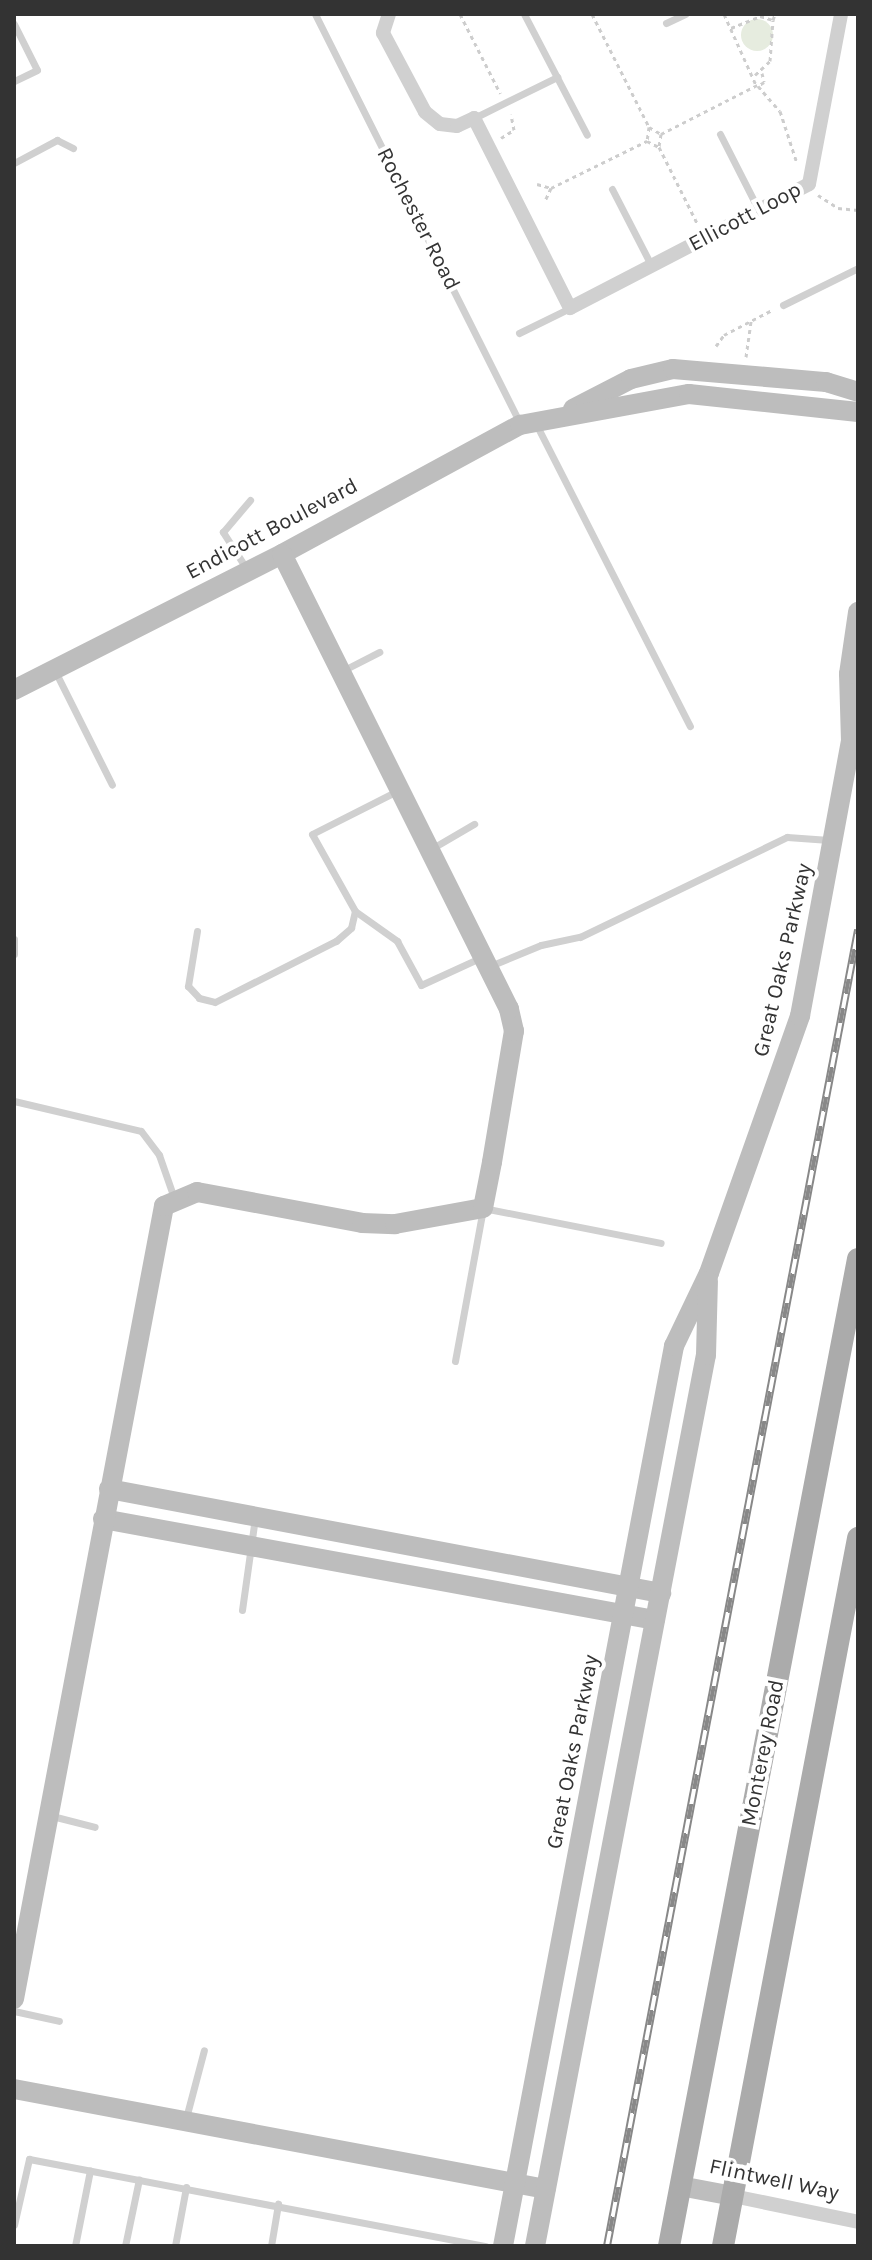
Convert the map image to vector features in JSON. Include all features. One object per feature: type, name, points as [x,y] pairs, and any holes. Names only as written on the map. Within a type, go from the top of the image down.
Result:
[{"type":"main road","name":"Monterey Road","points":[[669,2246],[858,1259]]},
{"type":"main road","points":[[723,2246],[858,1538]]},
{"type":"street","points":[[389,14],[383,33],[425,112],[440,124],[457,126],[474,118],[570,308]]},
{"type":"street","name":"Ellicott Loop","points":[[570,308],[809,184],[841,14]]},
{"type":"street","name":"Endicott Boulevard","points":[[14,690],[537,422],[642,375],[702,367],[787,378],[858,392]]},
{"type":"street","points":[[784,404],[787,378]]},
{"type":"street","name":"Endicott Boulevard","points":[[537,422],[689,394],[858,412]]},
{"type":"street","points":[[14,1999],[52,1816],[159,1215],[174,1198],[197,1192],[362,1223],[395,1224],[483,1208],[514,1031],[485,961],[282,554]]},
{"type":"street","name":"Great Oaks Parkway","points":[[503,2246],[674,1346],[709,1273],[790,1050],[854,732],[849,674],[858,612]]},
{"type":"street","name":"Great Oaks Parkway","points":[[535,2246],[706,1355],[709,1273]]},
{"type":"street","points":[[109,1489],[661,1593]]},
{"type":"street","points":[[103,1519],[655,1620]]},
{"type":"street","points":[[14,2089],[546,2189]]},
{"type":"street","name":"Flintwell Way","points":[[680,2186],[858,2222]]},
{"type":"lane","name":"Rochester Road","points":[[315,14],[537,422],[690,726]]},
{"type":"lane","points":[[524,14],[587,135]]},
{"type":"lane","points":[[666,23],[685,14]]},
{"type":"lane","points":[[14,24],[37,70],[14,81]]},
{"type":"lane","points":[[474,118],[557,77]]},
{"type":"lane","points":[[720,134],[759,212]]},
{"type":"lane","points":[[14,163],[57,140],[73,148]]},
{"type":"lane","points":[[612,189],[651,267]]},
{"type":"lane","points":[[783,305],[858,268]]},
{"type":"lane","name":"Ellicott Loop","points":[[519,333],[570,308]]},
{"type":"lane","points":[[248,571],[223,532],[250,500]]},
{"type":"lane","points":[[340,672],[379,652]]},
{"type":"lane","points":[[54,669],[112,785]]},
{"type":"lane","points":[[399,790],[312,834],[355,911],[397,941],[421,985],[485,961],[580,937],[787,837],[834,840]]},
{"type":"lane","points":[[429,849],[474,824]]},
{"type":"lane","points":[[197,931],[189,956],[188,986],[199,998],[215,1002],[336,941],[351,928],[355,911]]},
{"type":"lane","points":[[14,939],[14,954]]},
{"type":"lane","points":[[14,1101],[141,1131],[159,1155],[174,1198]]},
{"type":"lane","points":[[455,1361],[483,1208],[661,1243]]},
{"type":"lane","points":[[242,1610],[256,1515]]},
{"type":"lane","points":[[52,1816],[95,1827]]},
{"type":"lane","points":[[14,2011],[59,2021]]},
{"type":"lane","points":[[185,2123],[204,2050]]},
{"type":"lane","points":[[14,2225],[29,2159],[486,2246]]},
{"type":"lane","points":[[75,2246],[90,2170]]},
{"type":"lane","points":[[125,2246],[139,2179]]},
{"type":"lane","points":[[175,2246],[186,2187]]},
{"type":"lane","points":[[271,2246],[278,2204]]},
{"type":"path","points":[[460,14],[501,96]]},
{"type":"path","points":[[592,14],[649,127],[661,134]]},
{"type":"path","points":[[724,14],[755,75],[757,85],[792,136],[795,171]]},
{"type":"path","points":[[661,134],[764,82],[762,73],[772,52],[775,14]]},
{"type":"path","points":[[731,28],[760,16],[773,20]]},
{"type":"path","points":[[755,75],[762,73]]},
{"type":"path","points":[[488,145],[514,130],[509,111]]},
{"type":"path","points":[[647,141],[649,127]]},
{"type":"path","points":[[661,134],[659,147],[697,223]]},
{"type":"path","points":[[647,141],[659,147]]},
{"type":"path","points":[[545,201],[551,188],[647,141]]},
{"type":"path","points":[[537,184],[551,188]]},
{"type":"path","points":[[818,195],[838,208],[858,210]]},
{"type":"path","points":[[716,346],[724,335],[783,305]]},
{"type":"path","points":[[744,372],[751,320]]},
{"type":"shaded area","points":[[757,19],[768,24],[773,35],[768,46],[757,51],[746,46],[741,35],[746,24]]},
{"type":"railway","points":[[607,2246],[858,930]]}]
